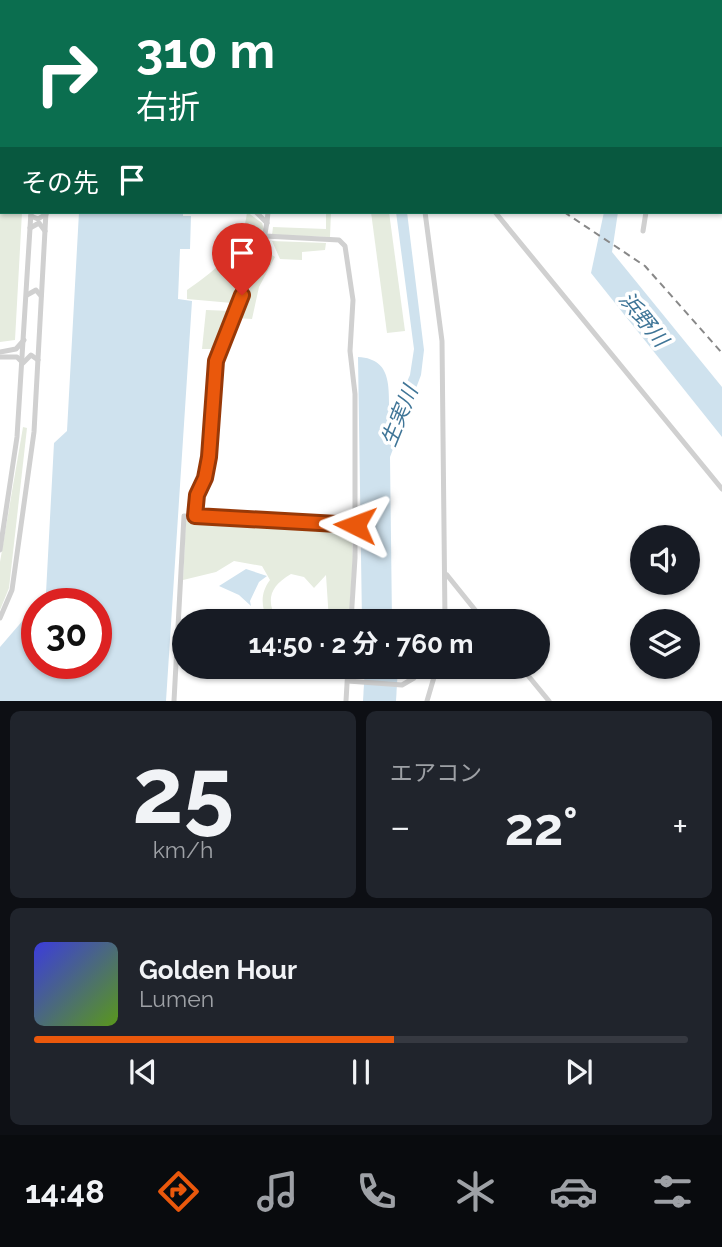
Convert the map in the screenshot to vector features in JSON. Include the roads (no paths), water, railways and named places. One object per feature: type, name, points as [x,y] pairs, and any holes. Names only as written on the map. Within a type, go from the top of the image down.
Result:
[{"type":"street","points":[[0,550],[18,438],[31,214]]},
{"type":"street","points":[[0,618],[12,590],[34,432],[46,214]]},
{"type":"street","points":[[257,214],[266,230]]},
{"type":"street","points":[[195,516],[197,495],[205,478],[209,457],[216,361],[266,230],[268,214]]},
{"type":"street","points":[[425,214],[442,341],[445,609]]},
{"type":"street","points":[[497,214],[722,489]]},
{"type":"street","points":[[643,231],[646,214]]},
{"type":"street","points":[[30,228],[39,223],[45,231]]},
{"type":"street","points":[[266,230],[339,240],[345,246],[353,300],[350,351],[355,394],[355,525],[352,609]]},
{"type":"street","points":[[27,283],[35,288],[42,284]]},
{"type":"street","points":[[27,295],[33,290],[39,291],[41,296]]},
{"type":"street","points":[[0,355],[16,349],[24,338]]},
{"type":"street","points":[[24,348],[31,352],[39,346]]},
{"type":"street","points":[[0,355],[18,357],[23,363]]},
{"type":"street","points":[[23,363],[31,355],[38,360]]},
{"type":"street","points":[[174,701],[184,516],[355,525]]},
{"type":"street","points":[[446,573],[474,609]]},
{"type":"street","points":[[346,701],[348,681],[398,684],[411,679]]},
{"type":"street","points":[[427,701],[434,679]]},
{"type":"street","points":[[531,679],[549,701]]},
{"type":"water","points":[[79,214],[191,216],[190,249],[180,249],[178,299],[192,301],[166,701],[0,701],[0,647],[21,622],[21,679],[112,679],[112,588],[46,588],[54,443],[67,431]]},
{"type":"water","name":"生実川","points":[[396,214],[407,214],[424,350],[421,375],[390,457],[392,609],[362,609],[358,357],[370,359],[384,371],[389,389],[390,420],[410,375],[414,349]]},
{"type":"water","name":"浜野川","points":[[604,214],[618,214],[612,252],[722,387],[722,437],[591,273]]},
{"type":"water","points":[[246,569],[267,576],[259,582],[250,601],[251,606],[239,595],[219,586]]},
{"type":"water","points":[[364,679],[397,679],[396,701],[363,701]]},
{"type":"railway","points":[[567,214],[645,266],[722,353]]}]
